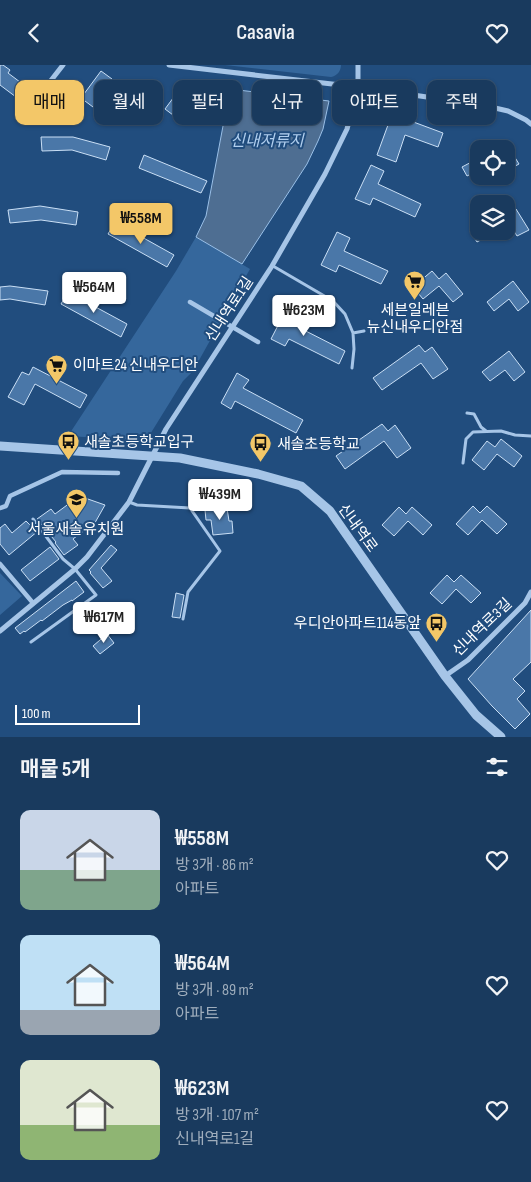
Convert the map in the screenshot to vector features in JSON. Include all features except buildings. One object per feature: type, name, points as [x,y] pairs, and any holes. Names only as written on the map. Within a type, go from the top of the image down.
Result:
[{"type":"street","points":[[51,80],[63,65]]},
{"type":"street","points":[[168,65],[332,84]]},
{"type":"street","name":"신내역로1길","points":[[358,65],[358,80]]},
{"type":"street","points":[[417,96],[482,105],[508,111],[531,124]]},
{"type":"street","name":"신내역로1길","points":[[0,631],[87,557],[129,502],[166,429],[272,266],[325,173],[348,125]]},
{"type":"street","points":[[190,302],[258,342]]},
{"type":"street","name":"신내역로","points":[[0,446],[180,458],[258,474],[301,486],[330,511],[445,676],[476,715],[501,737]]},
{"type":"street","points":[[0,508],[6,506],[10,496],[62,472],[118,473]]},
{"type":"street","points":[[0,563],[33,603]]},
{"type":"street","name":"신내역로3길","points":[[445,676],[468,660],[525,603],[531,591]]},
{"type":"lane","points":[[272,266],[333,301],[344,314],[353,333],[352,368]]},
{"type":"lane","points":[[353,333],[364,331]]},
{"type":"lane","points":[[467,413],[474,414],[481,427],[487,431]]},
{"type":"lane","points":[[463,463],[466,439],[473,432],[501,431],[515,435],[531,436]]},
{"type":"lane","points":[[129,502],[137,505],[190,508],[220,551],[188,592],[183,619]]},
{"type":"lane","points":[[31,642],[96,595],[75,569],[63,559],[33,519]]},
{"type":"shaded area","points":[[225,65],[341,65],[338,73],[331,77]]},
{"type":"shaded area","points":[[196,237],[250,269],[193,371],[183,381],[149,436],[135,440],[68,436],[176,271]]},
{"type":"shaded area","points":[[0,573],[22,596],[0,615]]},
{"type":"water","name":"신내저류지","points":[[242,90],[252,92],[252,125],[322,125],[322,100],[329,101],[323,129],[307,164],[242,264],[196,237],[206,216],[223,125],[242,125]]},
{"type":"place","name":"세븐일레븐 뉴신내우디안점","points":[[415,300]]},
{"type":"place","name":"이마트24 신내우디안","points":[[57,384]]},
{"type":"place","name":"새솔초등학교입구","points":[[68,461]]},
{"type":"place","name":"새솔초등학교","points":[[261,463]]},
{"type":"place","name":"서울새솔유치원","points":[[76,519]]},
{"type":"place","name":"우디안아파트114동앞","points":[[437,642]]}]
